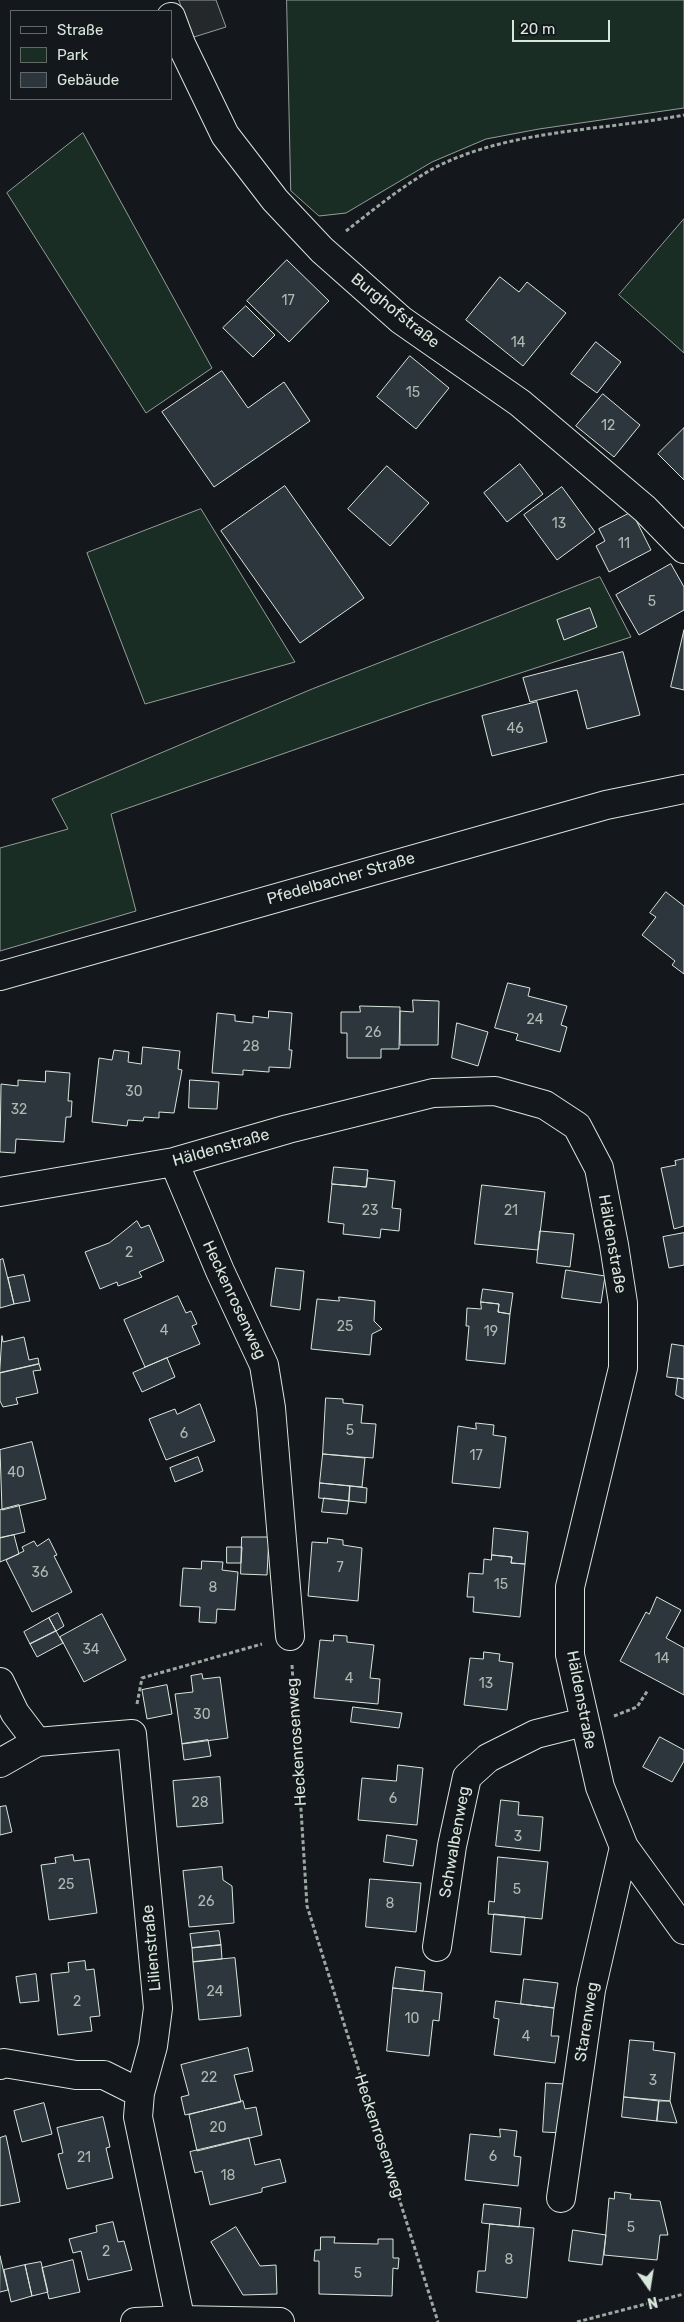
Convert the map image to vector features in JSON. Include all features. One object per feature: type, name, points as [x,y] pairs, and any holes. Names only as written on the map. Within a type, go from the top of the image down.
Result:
[{"type":"street","name":"Burghofstraße","points":[[172,20],[181,44],[225,135],[275,200],[322,250],[401,320],[520,403],[645,509],[684,549]]},
{"type":"street","name":"Pfedelbacher Straße","points":[[0,976],[586,810],[684,789]]},
{"type":"street","name":"Häldenstraße","points":[[0,1192],[174,1162],[288,1129],[433,1093],[495,1091],[545,1105],[577,1126],[599,1168],[614,1245],[623,1303],[623,1368],[570,1587],[570,1655],[600,1787],[624,1848],[684,1930]]},
{"type":"street","name":"Heckenrosenweg","points":[[174,1162],[220,1271],[264,1365],[271,1408],[290,1636]]},
{"type":"street","points":[[0,1682],[15,1713],[37,1742]]},
{"type":"street","name":"Schwalbenweg","points":[[437,1947],[452,1846],[467,1777],[488,1758],[536,1734],[584,1722]]},
{"type":"street","points":[[0,1763],[37,1742],[132,1734]]},
{"type":"street","name":"Lilienstraße","points":[[132,1734],[158,2008],[153,2046],[140,2094],[138,2117],[180,2321]]},
{"type":"street","name":"Starenweg","points":[[561,2198],[592,1990],[624,1848]]},
{"type":"street","points":[[0,2065],[4,2063],[76,2075],[104,2075],[140,2094]]},
{"type":"street","points":[[135,2322],[280,2322]]},
{"type":"path","points":[[322,250],[373,209],[436,167],[491,146],[536,137],[639,124],[684,115]]},
{"type":"path","points":[[132,1734],[142,1678],[290,1636]]},
{"type":"path","name":"Heckenrosenweg","points":[[290,1636],[307,1906],[438,2322]]},
{"type":"path","points":[[584,1722],[613,1716],[637,1707],[648,1690]]},
{"type":"path","points":[[577,2322],[684,2294]]},
{"type":"green space","points":[[287,0],[684,0],[684,108],[539,129],[486,139],[432,162],[346,213],[319,216],[291,191]]},
{"type":"green space","points":[[83,133],[212,368],[146,413],[7,193]]},
{"type":"green space","points":[[684,219],[684,353],[619,295]]},
{"type":"green space","points":[[201,509],[295,662],[145,704],[87,553]]},
{"type":"green space","points":[[600,577],[631,637],[425,704],[111,814],[136,911],[0,951],[0,848],[68,829],[52,799],[312,689]]},
{"type":"shaded area","points":[[179,0],[216,0],[226,27],[194,37]]},
{"type":"building","points":[[287,260],[329,301],[289,342],[247,301]]},
{"type":"building","points":[[500,277],[519,292],[527,282],[566,313],[523,366],[466,320]]},
{"type":"building","points":[[246,306],[275,335],[253,357],[223,328]]},
{"type":"building","points":[[596,342],[621,362],[597,393],[571,374]]},
{"type":"building","points":[[410,356],[449,388],[416,429],[377,397]]},
{"type":"building","points":[[222,371],[248,408],[284,382],[310,421],[214,487],[162,412]]},
{"type":"building","points":[[603,394],[640,425],[614,457],[576,426]]},
{"type":"building","points":[[684,428],[684,480],[658,454]]},
{"type":"building","points":[[520,464],[543,494],[507,522],[484,493]]},
{"type":"building","points":[[387,466],[429,503],[390,546],[348,509]]},
{"type":"building","points":[[285,486],[364,598],[300,643],[221,531]]},
{"type":"building","points":[[562,487],[595,532],[557,560],[524,515]]},
{"type":"building","points":[[632,512],[651,550],[609,572],[596,546],[605,541],[599,529]]},
{"type":"building","points":[[671,564],[684,587],[684,610],[639,635],[616,595]]},
{"type":"building","points":[[590,608],[597,627],[564,640],[557,620]]},
{"type":"building","points":[[684,630],[684,690],[671,687]]},
{"type":"building","points":[[623,652],[640,715],[587,729],[577,690],[530,702],[523,678]]},
{"type":"building","points":[[537,702],[547,742],[492,756],[482,716]]},
{"type":"building","points":[[666,892],[684,906],[684,974],[672,965],[675,961],[642,935],[656,917],[650,913]]},
{"type":"building","points":[[508,983],[530,988],[528,996],[567,1006],[561,1025],[567,1027],[560,1052],[516,1040],[518,1034],[495,1028]]},
{"type":"building","points":[[413,1000],[439,1001],[438,1045],[400,1045],[400,1011],[413,1012]]},
{"type":"building","points":[[360,1006],[400,1007],[399,1049],[381,1049],[381,1058],[347,1058],[347,1033],[341,1033],[341,1012],[360,1012]]},
{"type":"building","points":[[269,1011],[292,1013],[289,1050],[292,1050],[290,1068],[269,1067],[269,1072],[243,1070],[243,1075],[212,1073],[217,1013],[235,1015],[235,1021],[253,1023],[253,1016],[268,1018]]},
{"type":"building","points":[[457,1023],[488,1032],[478,1066],[452,1058]]},
{"type":"building","points":[[143,1047],[180,1051],[178,1069],[182,1070],[174,1113],[159,1112],[159,1118],[144,1117],[143,1121],[128,1120],[127,1126],[92,1122],[99,1058],[112,1060],[114,1050],[129,1052],[128,1062],[141,1064]]},
{"type":"building","points":[[46,1071],[70,1073],[68,1101],[72,1101],[71,1117],[66,1117],[64,1142],[16,1139],[15,1153],[0,1152],[1,1084],[18,1086],[18,1080],[45,1082]]},
{"type":"building","points":[[190,1080],[219,1082],[217,1109],[189,1108]]},
{"type":"building","points":[[684,1159],[684,1226],[674,1229],[661,1168],[676,1165],[675,1161]]},
{"type":"building","points":[[334,1167],[368,1170],[366,1187],[332,1184]]},
{"type":"building","points":[[368,1178],[395,1181],[392,1208],[401,1209],[399,1231],[381,1229],[380,1238],[343,1234],[344,1224],[328,1222],[332,1184],[366,1187]]},
{"type":"building","points":[[482,1185],[545,1192],[538,1250],[475,1244]]},
{"type":"building","points":[[137,1221],[141,1228],[149,1225],[164,1261],[139,1272],[142,1277],[118,1286],[117,1282],[100,1289],[85,1252],[109,1243]]},
{"type":"building","points":[[540,1231],[574,1234],[570,1267],[537,1263]]},
{"type":"building","points":[[684,1233],[684,1265],[669,1268],[663,1237]]},
{"type":"building","points":[[3,1259],[14,1304],[0,1308],[0,1260]]},
{"type":"building","points":[[276,1268],[304,1271],[300,1310],[271,1306]]},
{"type":"building","points":[[566,1270],[605,1276],[601,1303],[562,1298]]},
{"type":"building","points":[[24,1275],[30,1301],[14,1304],[8,1278]]},
{"type":"building","points":[[483,1289],[513,1293],[510,1314],[498,1312],[499,1304],[481,1302]]},
{"type":"building","points":[[178,1296],[186,1313],[191,1311],[197,1324],[192,1326],[200,1344],[145,1367],[124,1320]]},
{"type":"building","points":[[339,1297],[375,1301],[374,1321],[382,1329],[372,1334],[370,1355],[311,1349],[317,1299],[339,1301]]},
{"type":"building","points":[[481,1302],[499,1304],[498,1312],[510,1314],[505,1364],[466,1360],[469,1326],[466,1326],[467,1308],[481,1309]]},
{"type":"building","points":[[2,1336],[3,1342],[24,1337],[29,1360],[38,1358],[39,1364],[0,1373]]},
{"type":"building","points":[[672,1344],[684,1346],[684,1379],[667,1377]]},
{"type":"building","points":[[167,1358],[175,1377],[142,1392],[133,1373]]},
{"type":"building","points":[[39,1364],[41,1370],[33,1371],[38,1393],[16,1398],[18,1404],[3,1407],[0,1401],[0,1373]]},
{"type":"building","points":[[678,1378],[684,1379],[684,1399],[676,1395]]},
{"type":"building","points":[[326,1398],[343,1399],[343,1403],[363,1405],[361,1423],[376,1424],[373,1458],[323,1454]]},
{"type":"building","points":[[200,1404],[215,1441],[166,1460],[149,1419],[175,1409],[177,1414]]},
{"type":"building","points":[[476,1423],[494,1425],[493,1435],[506,1437],[500,1488],[452,1483],[458,1426],[476,1429]]},
{"type":"building","points":[[32,1442],[46,1499],[2,1510],[0,1450]]},
{"type":"building","points":[[323,1454],[365,1458],[362,1487],[320,1483]]},
{"type":"building","points":[[198,1457],[203,1471],[175,1482],[170,1468]]},
{"type":"building","points":[[320,1483],[350,1486],[349,1501],[319,1498]]},
{"type":"building","points":[[350,1486],[367,1488],[366,1503],[349,1501]]},
{"type":"building","points":[[324,1498],[349,1501],[347,1514],[322,1512]]},
{"type":"building","points":[[19,1505],[25,1532],[0,1538],[0,1510]]},
{"type":"building","points":[[494,1528],[528,1532],[525,1564],[511,1563],[512,1557],[492,1555]]},
{"type":"building","points":[[14,1535],[19,1554],[0,1562],[0,1538]]},
{"type":"building","points":[[242,1537],[269,1537],[267,1575],[241,1574]]},
{"type":"building","points":[[328,1538],[343,1540],[343,1545],[362,1548],[358,1601],[308,1596],[312,1542],[327,1543]]},
{"type":"building","points":[[49,1539],[57,1555],[54,1556],[72,1592],[32,1612],[6,1560],[24,1551],[22,1547],[34,1541],[37,1546]]},
{"type":"building","points":[[227,1547],[242,1547],[241,1563],[227,1563]]},
{"type":"building","points":[[492,1555],[512,1557],[511,1563],[525,1564],[520,1617],[473,1612],[474,1597],[467,1597],[469,1573],[483,1574],[484,1559],[491,1560]]},
{"type":"building","points":[[202,1561],[223,1562],[222,1570],[238,1572],[235,1610],[217,1609],[216,1623],[199,1622],[200,1607],[180,1606],[183,1568],[201,1569]]},
{"type":"building","points":[[657,1597],[681,1610],[666,1638],[684,1648],[684,1695],[620,1661],[646,1612],[649,1614]]},
{"type":"building","points":[[58,1613],[64,1626],[56,1631],[49,1618]]},
{"type":"building","points":[[102,1614],[126,1660],[84,1682],[60,1637]]},
{"type":"building","points":[[49,1618],[56,1631],[30,1644],[24,1632]]},
{"type":"building","points":[[56,1631],[63,1643],[37,1657],[30,1644]]},
{"type":"building","points":[[334,1635],[347,1636],[347,1642],[374,1645],[370,1678],[380,1679],[378,1704],[314,1698],[320,1640],[333,1641]]},
{"type":"building","points":[[484,1652],[500,1654],[499,1661],[513,1663],[507,1710],[464,1705],[470,1658],[483,1659]]},
{"type":"building","points":[[202,1674],[203,1679],[220,1677],[228,1738],[182,1744],[175,1694],[193,1692],[191,1676]]},
{"type":"building","points":[[167,1685],[172,1714],[147,1719],[142,1690]]},
{"type":"building","points":[[353,1707],[402,1713],[399,1728],[351,1722]]},
{"type":"building","points":[[660,1737],[684,1750],[684,1761],[672,1782],[643,1767]]},
{"type":"building","points":[[208,1740],[211,1756],[184,1760],[182,1744]]},
{"type":"building","points":[[398,1765],[423,1768],[417,1825],[358,1820],[362,1778],[396,1781]]},
{"type":"building","points":[[220,1777],[223,1823],[177,1827],[173,1781]]},
{"type":"building","points":[[501,1800],[519,1802],[518,1815],[543,1817],[540,1851],[496,1846]]},
{"type":"building","points":[[6,1806],[12,1832],[0,1835],[0,1807]]},
{"type":"building","points":[[387,1835],[417,1840],[413,1866],[384,1862]]},
{"type":"building","points":[[73,1855],[74,1861],[89,1859],[97,1913],[49,1920],[41,1865],[56,1863],[55,1858]]},
{"type":"building","points":[[498,1857],[548,1862],[542,1919],[488,1914],[489,1901],[494,1902]]},
{"type":"building","points":[[222,1867],[223,1880],[232,1886],[234,1923],[189,1927],[183,1871]]},
{"type":"building","points":[[370,1879],[421,1883],[416,1932],[366,1927]]},
{"type":"building","points":[[494,1914],[525,1917],[521,1955],[491,1952]]},
{"type":"building","points":[[219,1931],[221,1945],[192,1948],[190,1934]]},
{"type":"building","points":[[221,1945],[222,1959],[193,1962],[192,1948]]},
{"type":"building","points":[[235,1958],[241,2016],[199,2020],[193,1962]]},
{"type":"building","points":[[85,1961],[86,1970],[94,1969],[100,2016],[90,2017],[92,2031],[58,2035],[51,1974],[69,1972],[68,1963]]},
{"type":"building","points":[[396,1967],[425,1971],[423,1991],[393,1988]]},
{"type":"building","points":[[36,1974],[39,2001],[20,2003],[16,1977]]},
{"type":"building","points":[[524,1979],[558,1983],[554,2008],[521,2004]]},
{"type":"building","points":[[393,1988],[442,1993],[439,2021],[433,2020],[429,2056],[387,2051]]},
{"type":"building","points":[[496,2001],[554,2008],[551,2036],[559,2036],[555,2063],[494,2055],[499,2019],[494,2018]]},
{"type":"building","points":[[630,2040],[654,2042],[653,2050],[675,2053],[670,2101],[624,2097]]},
{"type":"building","points":[[248,2048],[253,2071],[234,2075],[241,2102],[185,2115],[181,2097],[189,2095],[181,2065]]},
{"type":"building","points":[[546,2083],[565,2084],[563,2133],[543,2132]]},
{"type":"building","points":[[624,2097],[659,2101],[657,2121],[622,2117]]},
{"type":"building","points":[[243,2101],[245,2109],[256,2107],[262,2135],[197,2151],[189,2115]]},
{"type":"building","points":[[659,2101],[670,2101],[677,2123],[657,2121]]},
{"type":"building","points":[[44,2103],[52,2134],[22,2142],[14,2111]]},
{"type":"building","points":[[103,2117],[110,2147],[106,2148],[113,2178],[67,2189],[58,2154],[63,2153],[57,2128]]},
{"type":"building","points":[[500,2129],[517,2131],[514,2156],[521,2157],[518,2186],[465,2180],[470,2134],[500,2137]]},
{"type":"building","points":[[6,2136],[20,2202],[0,2206],[0,2138]]},
{"type":"building","points":[[249,2138],[255,2165],[280,2159],[286,2182],[262,2188],[262,2192],[210,2205],[202,2171],[195,2173],[190,2152]]},
{"type":"building","points":[[615,2192],[631,2194],[630,2199],[660,2201],[668,2235],[660,2235],[657,2260],[604,2255],[609,2198],[614,2199]]},
{"type":"building","points":[[484,2204],[521,2208],[519,2227],[482,2223]]},
{"type":"building","points":[[113,2222],[118,2242],[124,2241],[132,2270],[88,2280],[81,2251],[73,2253],[69,2239],[97,2232],[96,2226]]},
{"type":"building","points":[[490,2224],[534,2228],[527,2298],[476,2292],[478,2271],[485,2271]]},
{"type":"building","points":[[236,2227],[260,2266],[276,2265],[277,2294],[243,2295],[211,2242]]},
{"type":"building","points":[[573,2230],[606,2235],[602,2265],[569,2261]]},
{"type":"building","points":[[321,2237],[335,2237],[334,2243],[378,2244],[378,2239],[393,2239],[393,2258],[399,2258],[398,2269],[393,2268],[392,2296],[319,2294],[319,2261],[314,2261],[315,2250],[320,2250]]},
{"type":"building","points":[[0,2256],[8,2290],[0,2292]]},
{"type":"building","points":[[73,2260],[80,2292],[49,2299],[42,2268]]},
{"type":"building","points":[[41,2262],[48,2292],[32,2296],[25,2265]]},
{"type":"building","points":[[25,2265],[32,2296],[11,2302],[4,2270]]}]
